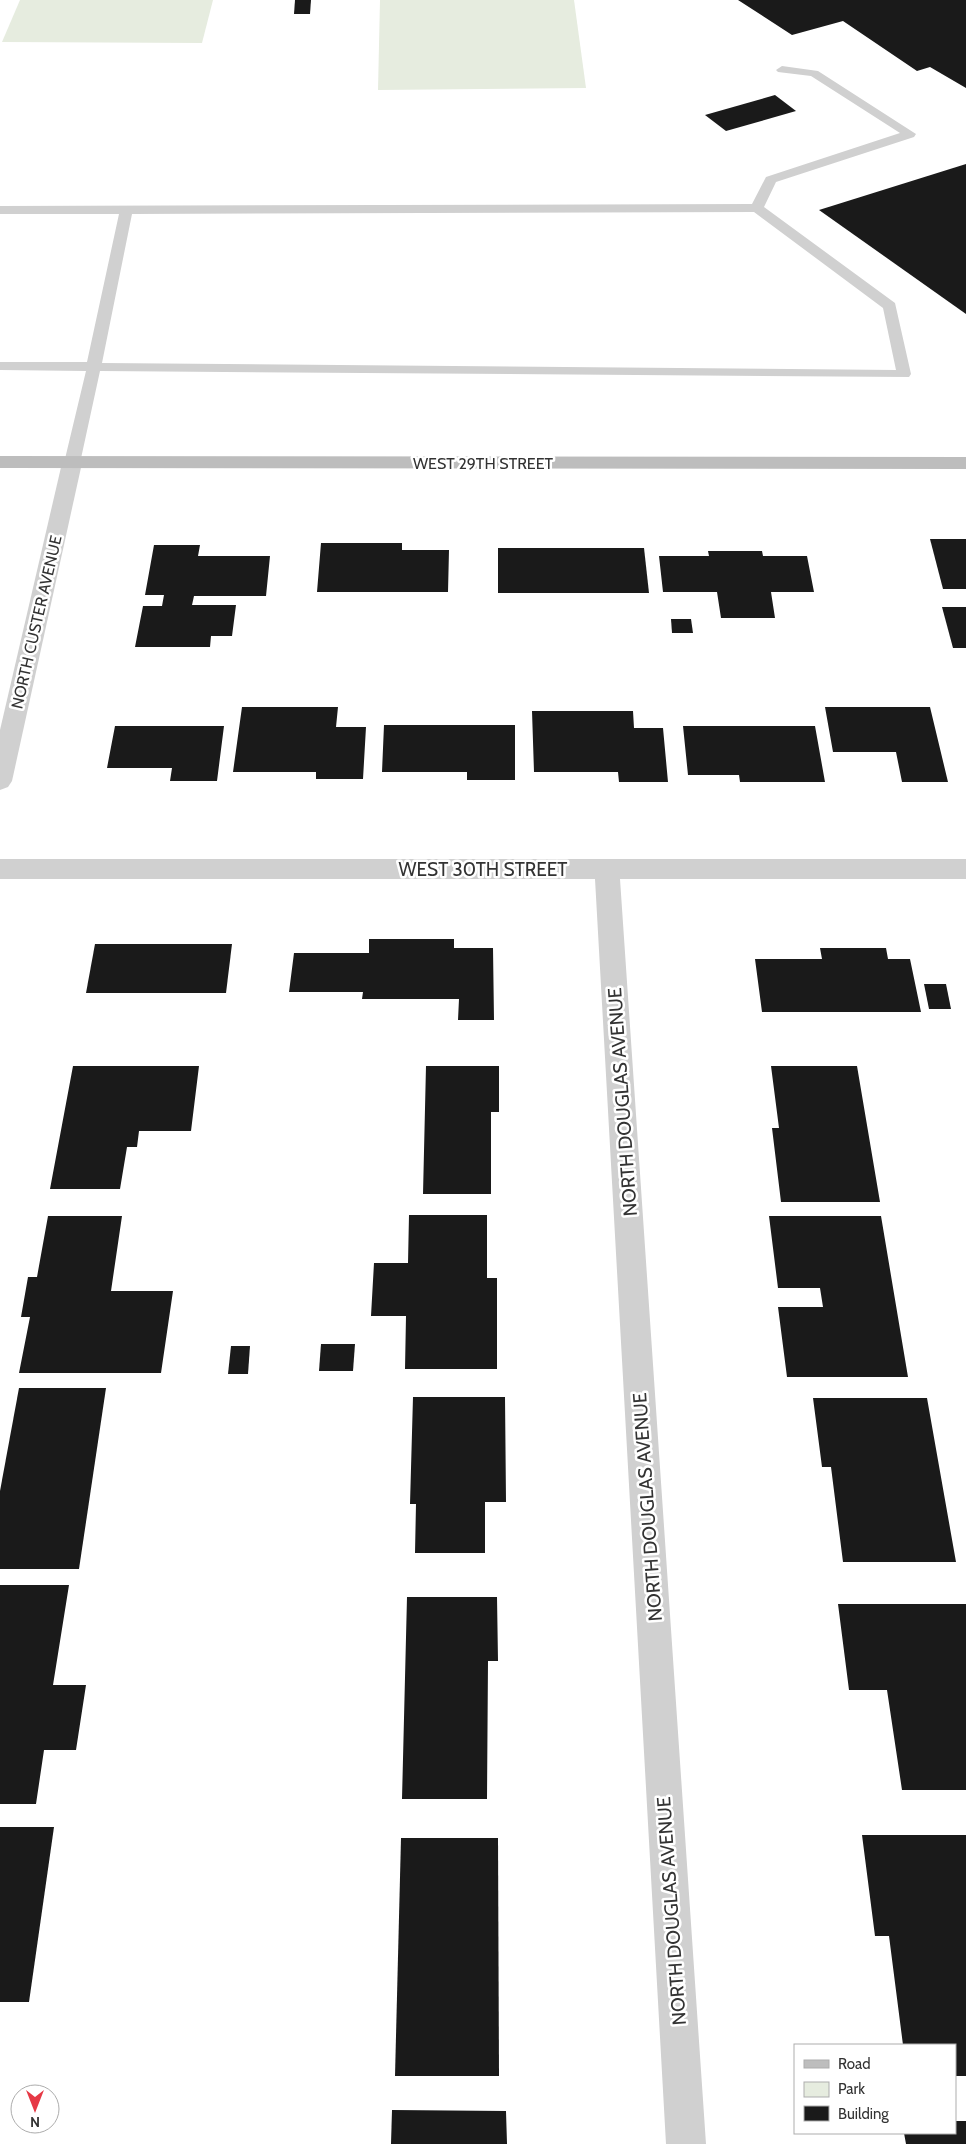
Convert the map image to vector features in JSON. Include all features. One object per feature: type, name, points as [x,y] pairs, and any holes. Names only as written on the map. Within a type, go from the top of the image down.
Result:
[{"type":"main road","name":"WEST 29TH STREET","points":[[0,462],[966,463]]},
{"type":"street","name":"NORTH CUSTER AVENUE","points":[[0,781],[72,462]]},
{"type":"street","name":"WEST 30TH STREET","points":[[0,869],[966,869]]},
{"type":"street","name":"NORTH DOUGLAS AVENUE","points":[[607,869],[686,2144]]},
{"type":"lane","points":[[757,208],[771,180],[910,134],[814,73],[782,70]]},
{"type":"lane","points":[[0,210],[757,208],[890,306],[904,374],[0,366]]},
{"type":"lane","points":[[72,462],[126,210]]},
{"type":"green space","points":[[20,0],[213,0],[202,43],[2,42]]},
{"type":"green space","points":[[380,0],[574,0],[586,88],[378,90]]},
{"type":"building","points":[[295,0],[311,0],[310,14],[294,14]]},
{"type":"building","points":[[738,0],[966,0],[966,88],[930,67],[917,71],[843,21],[792,35]]},
{"type":"building","points":[[775,95],[796,111],[726,131],[705,115]]},
{"type":"building","points":[[966,164],[966,314],[819,210]]},
{"type":"building","points":[[930,539],[966,539],[966,589],[943,589]]},
{"type":"building","points":[[321,543],[402,543],[402,550],[449,550],[448,592],[317,592]]},
{"type":"building","points":[[154,545],[200,545],[198,556],[270,556],[266,596],[194,596],[192,605],[236,605],[232,636],[211,636],[210,647],[135,647],[143,606],[162,606],[164,595],[145,595]]},
{"type":"building","points":[[498,548],[644,548],[649,593],[498,593]]},
{"type":"building","points":[[708,551],[762,551],[763,556],[807,556],[814,592],[771,592],[775,618],[721,618],[717,592],[663,592],[659,556],[709,556]]},
{"type":"building","points":[[942,607],[966,607],[966,648],[953,648]]},
{"type":"building","points":[[671,619],[691,619],[693,633],[672,633]]},
{"type":"building","points":[[242,707],[338,707],[336,727],[366,727],[363,779],[316,779],[316,772],[233,772]]},
{"type":"building","points":[[825,707],[930,707],[948,782],[902,782],[896,752],[833,752]]},
{"type":"building","points":[[532,711],[633,711],[634,728],[663,728],[668,782],[619,782],[618,772],[534,772]]},
{"type":"building","points":[[384,725],[515,725],[515,780],[467,780],[467,772],[382,772]]},
{"type":"building","points":[[115,726],[224,726],[217,781],[170,781],[172,768],[107,768]]},
{"type":"building","points":[[683,726],[815,726],[825,782],[740,782],[739,775],[688,775]]},
{"type":"building","points":[[369,939],[454,939],[454,948],[493,948],[494,1020],[458,1020],[459,999],[362,999],[363,992],[289,992],[294,953],[369,953]]},
{"type":"building","points":[[95,944],[232,944],[226,993],[86,993]]},
{"type":"building","points":[[820,948],[886,948],[888,959],[910,959],[921,1012],[762,1012],[755,959],[822,959]]},
{"type":"building","points":[[924,984],[946,984],[951,1009],[929,1009]]},
{"type":"building","points":[[73,1066],[199,1066],[191,1131],[139,1131],[137,1147],[127,1147],[120,1189],[50,1189]]},
{"type":"building","points":[[426,1066],[499,1066],[499,1112],[491,1112],[491,1194],[423,1194]]},
{"type":"building","points":[[771,1066],[857,1066],[880,1202],[781,1202],[772,1128],[779,1128]]},
{"type":"building","points":[[409,1215],[487,1215],[487,1278],[497,1278],[497,1369],[405,1369],[406,1316],[371,1316],[374,1263],[408,1263]]},
{"type":"building","points":[[48,1216],[122,1216],[111,1291],[173,1291],[161,1373],[19,1373],[30,1317],[21,1317],[28,1277],[37,1277]]},
{"type":"building","points":[[769,1216],[881,1216],[908,1377],[787,1377],[778,1307],[823,1307],[820,1288],[778,1288]]},
{"type":"building","points":[[321,1344],[355,1344],[353,1371],[319,1371]]},
{"type":"building","points":[[231,1346],[250,1346],[248,1374],[228,1374]]},
{"type":"building","points":[[19,1388],[106,1388],[79,1569],[0,1569],[0,1491]]},
{"type":"building","points":[[413,1397],[505,1397],[506,1502],[485,1502],[485,1553],[415,1553],[416,1504],[410,1504]]},
{"type":"building","points":[[813,1398],[927,1398],[956,1562],[843,1562],[831,1467],[822,1467]]},
{"type":"building","points":[[0,1585],[69,1585],[53,1685],[86,1685],[76,1750],[44,1750],[36,1804],[0,1804]]},
{"type":"building","points":[[407,1597],[497,1597],[498,1661],[488,1661],[487,1799],[402,1799]]},
{"type":"building","points":[[838,1604],[966,1604],[966,1790],[902,1790],[887,1690],[849,1690]]},
{"type":"building","points":[[0,1827],[54,1827],[29,2002],[0,2002]]},
{"type":"building","points":[[862,1835],[966,1835],[966,2076],[956,2076],[956,2044],[903,2044],[889,1936],[875,1936]]},
{"type":"building","points":[[401,1838],[498,1838],[499,2076],[395,2076]]},
{"type":"building","points":[[392,2110],[506,2111],[507,2144],[391,2144]]},
{"type":"building","points":[[956,2121],[966,2121],[966,2144],[906,2144],[904,2134],[956,2134]]}]
